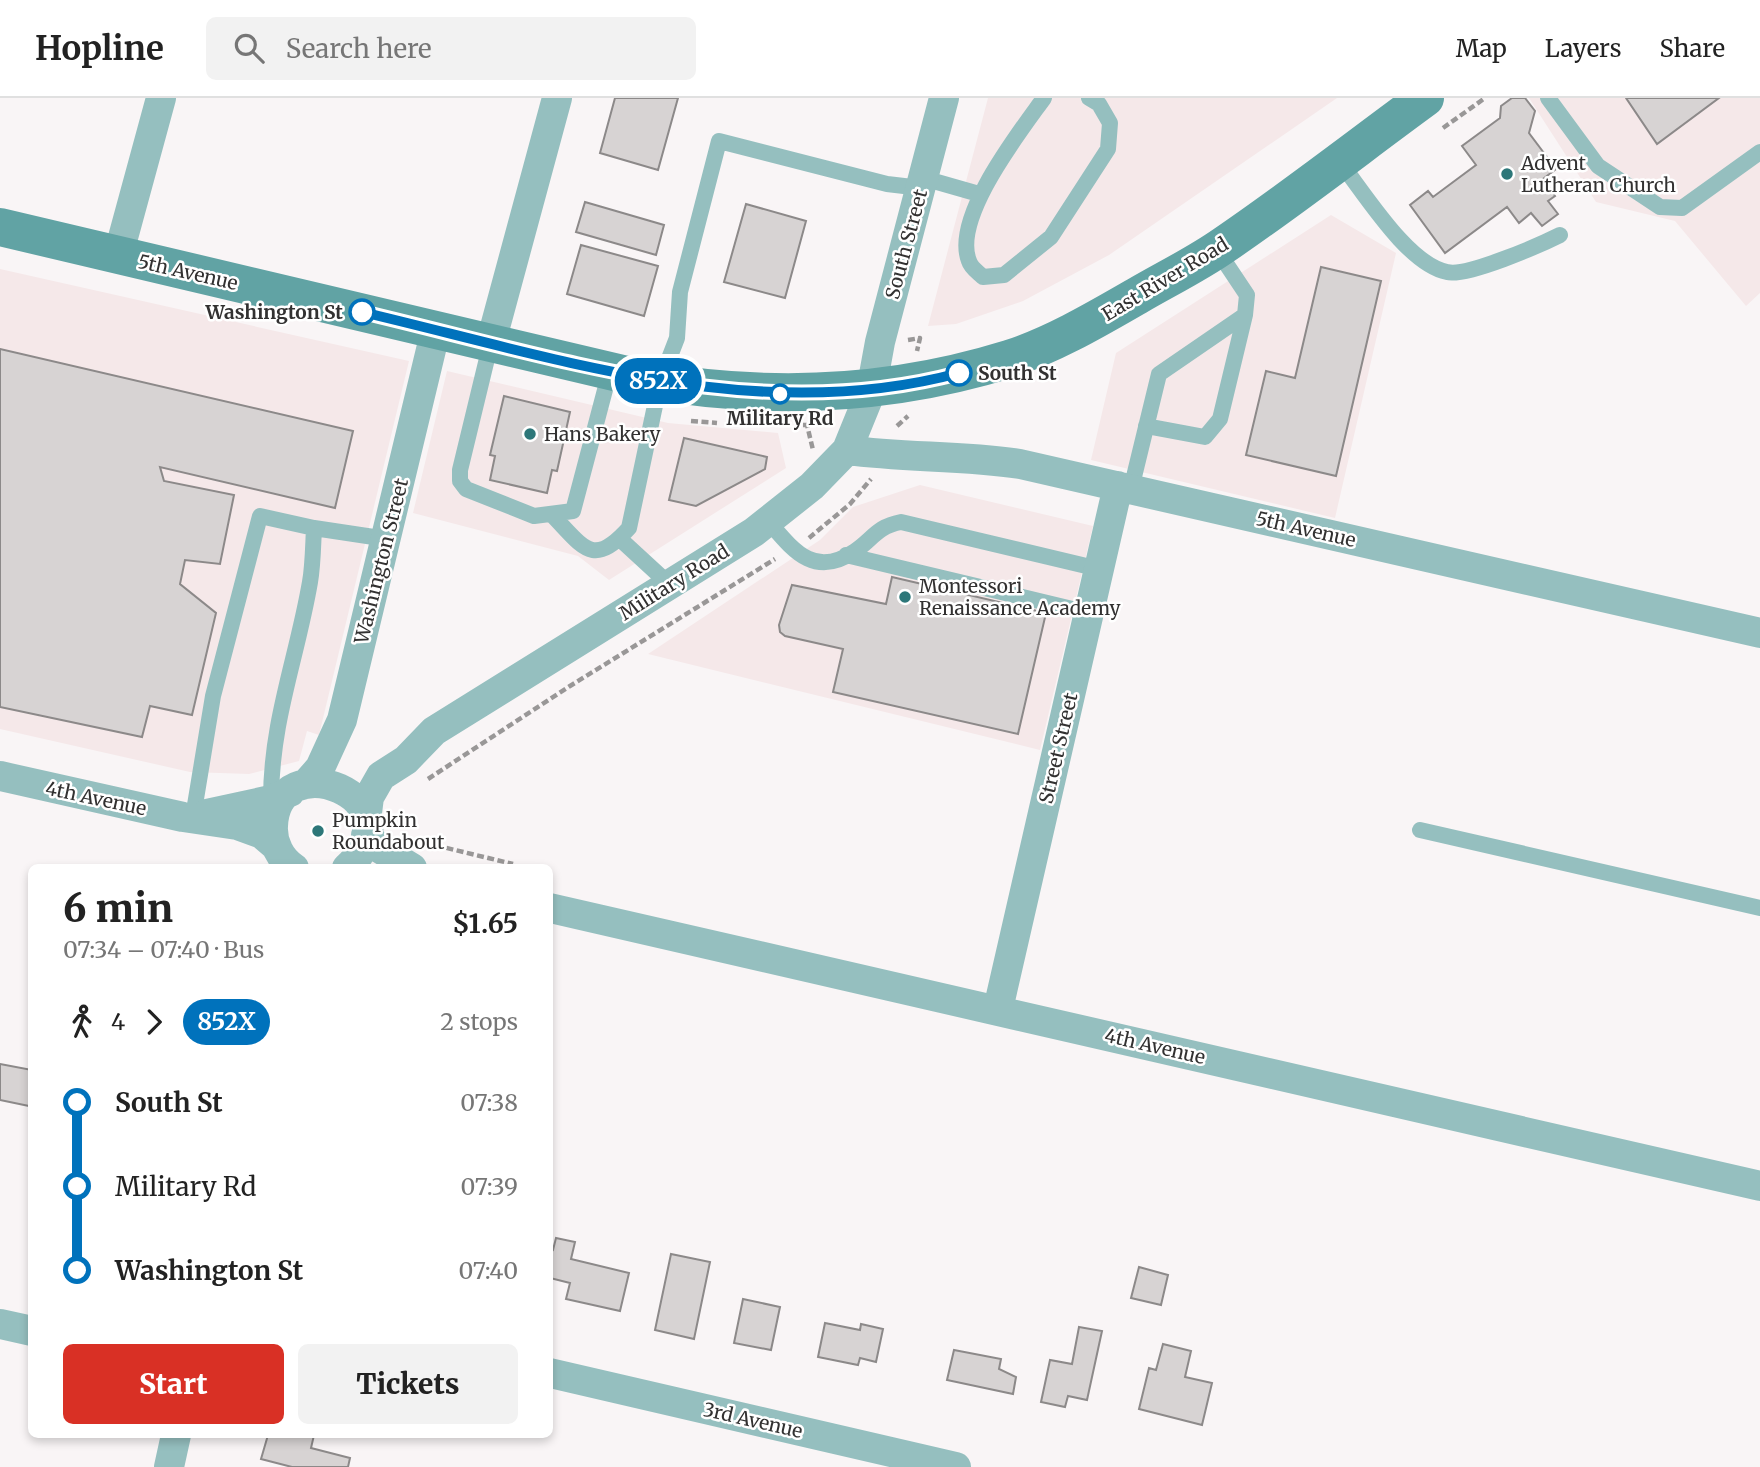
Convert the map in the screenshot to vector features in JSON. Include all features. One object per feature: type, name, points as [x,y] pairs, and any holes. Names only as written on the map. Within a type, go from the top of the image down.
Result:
[{"type":"main road","name":"East River Road","points":[[871,391],[932,380],[1012,358],[1099,318],[1217,250],[1425,98]]},
{"type":"main road","name":"5th Avenue","points":[[0,227],[660,382],[713,390],[776,394],[871,391]]},
{"type":"street","points":[[118,256],[161,98]]},
{"type":"street","points":[[491,342],[557,98]]},
{"type":"street","name":"South Street","points":[[871,391],[880,342],[944,98]]},
{"type":"street","name":"Washington Street","points":[[299,790],[320,768],[342,720],[436,329]]},
{"type":"street","name":"Military Road","points":[[366,828],[369,797],[381,776],[406,760],[433,731],[504,684],[670,585],[768,521],[812,486],[847,450],[871,391]]},
{"type":"street","name":"5th Avenue","points":[[847,450],[890,456],[984,458],[1760,633]]},
{"type":"street","name":"Street Street","points":[[998,1009],[1099,569],[1124,488]]},
{"type":"street","name":"Military Road","points":[[299,790],[360,770],[412,733],[433,731]]},
{"type":"street","name":"4th Avenue","points":[[0,776],[262,834],[286,861]]},
{"type":"street","points":[[286,861],[273,824],[277,808],[299,790],[356,798],[366,828],[379,848],[413,854]]},
{"type":"street","name":"4th Avenue","points":[[193,817],[299,790]]},
{"type":"street","points":[[351,864],[358,857],[366,828]]},
{"type":"street","name":"4th Avenue","points":[[553,909],[1760,1186]]},
{"type":"street","points":[[0,1324],[28,1330]]},
{"type":"street","name":"3rd Avenue","points":[[553,1374],[956,1467]]},
{"type":"street","points":[[169,1467],[175,1438]]},
{"type":"lane","points":[[1044,98],[979,194],[965,247],[969,264],[983,277],[1004,275],[1051,237],[1108,149],[1110,123],[1099,104],[1090,98]]},
{"type":"lane","points":[[1548,98],[1598,166],[1660,207],[1682,208],[1760,152]]},
{"type":"lane","points":[[553,516],[584,548],[598,551],[613,546],[629,528],[660,382],[677,338],[680,292],[719,141],[887,184],[922,183],[979,194]]},
{"type":"lane","points":[[1339,161],[1416,257],[1448,273],[1480,267],[1560,235]]},
{"type":"lane","points":[[1146,426],[1205,437],[1220,419],[1245,315],[1247,295],[1217,250]]},
{"type":"lane","points":[[1124,488],[1146,426],[1159,374],[1245,315]]},
{"type":"lane","points":[[491,342],[460,481],[466,489],[534,516],[553,516],[573,511],[610,371]]},
{"type":"lane","points":[[193,817],[213,696],[260,516],[314,528],[387,539]]},
{"type":"lane","points":[[768,521],[800,558],[820,561],[846,555],[883,526],[901,522],[1099,569]]},
{"type":"lane","points":[[299,790],[270,775],[275,730],[311,581],[314,528]]},
{"type":"lane","points":[[620,539],[670,585]]},
{"type":"lane","points":[[846,555],[1089,613]]},
{"type":"lane","points":[[1420,830],[1760,908]]},
{"type":"path","points":[[807,425],[810,447]]},
{"type":"path","points":[[427,780],[570,686],[817,534],[850,504],[890,456]]},
{"type":"path","points":[[413,854],[513,864]]},
{"type":"shaded area","points":[[988,98],[1337,98],[1109,255],[1023,301],[956,324],[928,326]]},
{"type":"shaded area","points":[[1529,98],[1760,98],[1760,293],[1746,306],[1675,221],[1596,202]]},
{"type":"shaded area","points":[[1331,215],[1396,253],[1335,518],[1091,460],[1116,353]]},
{"type":"shaded area","points":[[0,269],[409,361],[319,735],[307,731],[299,761],[249,774],[190,772],[0,729]]},
{"type":"shaded area","points":[[447,371],[668,423],[778,433],[786,468],[609,580],[578,556],[413,513]]},
{"type":"shaded area","name":"Montessori Renaissance Academy","points":[[920,485],[1093,526],[1040,750],[648,654],[820,540],[853,507]]},
{"type":"building","points":[[615,98],[678,98],[658,170],[600,153]]},
{"type":"building","name":"Advent Lutheran Church","points":[[1512,98],[1525,98],[1535,111],[1529,133],[1556,169],[1543,179],[1555,196],[1548,201],[1558,214],[1542,226],[1531,213],[1519,223],[1507,207],[1445,253],[1410,205],[1428,191],[1433,197],[1476,165],[1462,146],[1500,118],[1501,106]]},
{"type":"building","points":[[1626,98],[1719,98],[1657,144]]},
{"type":"building","points":[[585,202],[664,225],[656,255],[576,232]]},
{"type":"building","points":[[746,204],[806,221],[785,298],[724,282]]},
{"type":"building","points":[[581,245],[658,266],[644,316],[567,294]]},
{"type":"building","points":[[1321,267],[1381,281],[1336,476],[1246,455],[1266,371],[1295,378]]},
{"type":"building","points":[[0,349],[353,431],[335,508],[160,467],[164,481],[234,495],[220,564],[185,560],[180,584],[216,613],[192,715],[150,706],[142,737],[0,707]]},
{"type":"building","name":"Hans Bakery","points":[[504,396],[570,412],[557,471],[552,470],[547,493],[490,480],[495,456],[490,455]]},
{"type":"building","points":[[684,438],[767,457],[765,469],[696,506],[669,500]]},
{"type":"building","points":[[892,577],[1046,613],[1018,734],[833,692],[843,649],[785,636],[780,632],[779,625],[792,585],[886,604]]},
{"type":"building","points":[[0,1064],[28,1069],[28,1106],[0,1100]]},
{"type":"building","points":[[556,1238],[575,1242],[571,1259],[629,1273],[620,1311],[566,1299],[570,1283],[553,1279],[553,1250]]},
{"type":"building","points":[[671,1254],[710,1262],[694,1339],[655,1330]]},
{"type":"building","points":[[1139,1267],[1168,1275],[1161,1305],[1131,1298]]},
{"type":"building","points":[[743,1299],[780,1307],[771,1350],[734,1343]]},
{"type":"building","points":[[825,1323],[860,1330],[861,1324],[883,1329],[876,1362],[860,1358],[858,1365],[818,1357]]},
{"type":"building","points":[[1079,1327],[1102,1331],[1087,1400],[1068,1396],[1065,1407],[1041,1402],[1050,1360],[1072,1364]]},
{"type":"building","points":[[1163,1344],[1191,1351],[1185,1377],[1212,1383],[1202,1425],[1139,1409],[1149,1368],[1156,1370]]},
{"type":"building","points":[[954,1350],[1001,1359],[999,1369],[1016,1377],[1013,1394],[947,1380]]},
{"type":"building","points":[[267,1438],[313,1438],[311,1448],[350,1458],[348,1467],[292,1467],[261,1459]]},
{"type":"bus line","name":"852X","points":[[362,312],[648,380],[713,390],[776,394],[871,391],[959,373]]},
{"type":"place","name":"Advent Lutheran Church","points":[[1507,174]]},
{"type":"place","name":"Washington St","points":[[362,312]]},
{"type":"place","name":"South St","points":[[959,373]]},
{"type":"place","name":"Military Rd","points":[[780,394]]},
{"type":"place","name":"Hans Bakery","points":[[530,434]]},
{"type":"place","name":"Montessori Renaissance Academy","points":[[905,597]]},
{"type":"place","name":"Pumpkin Roundabout","points":[[318,831]]}]
